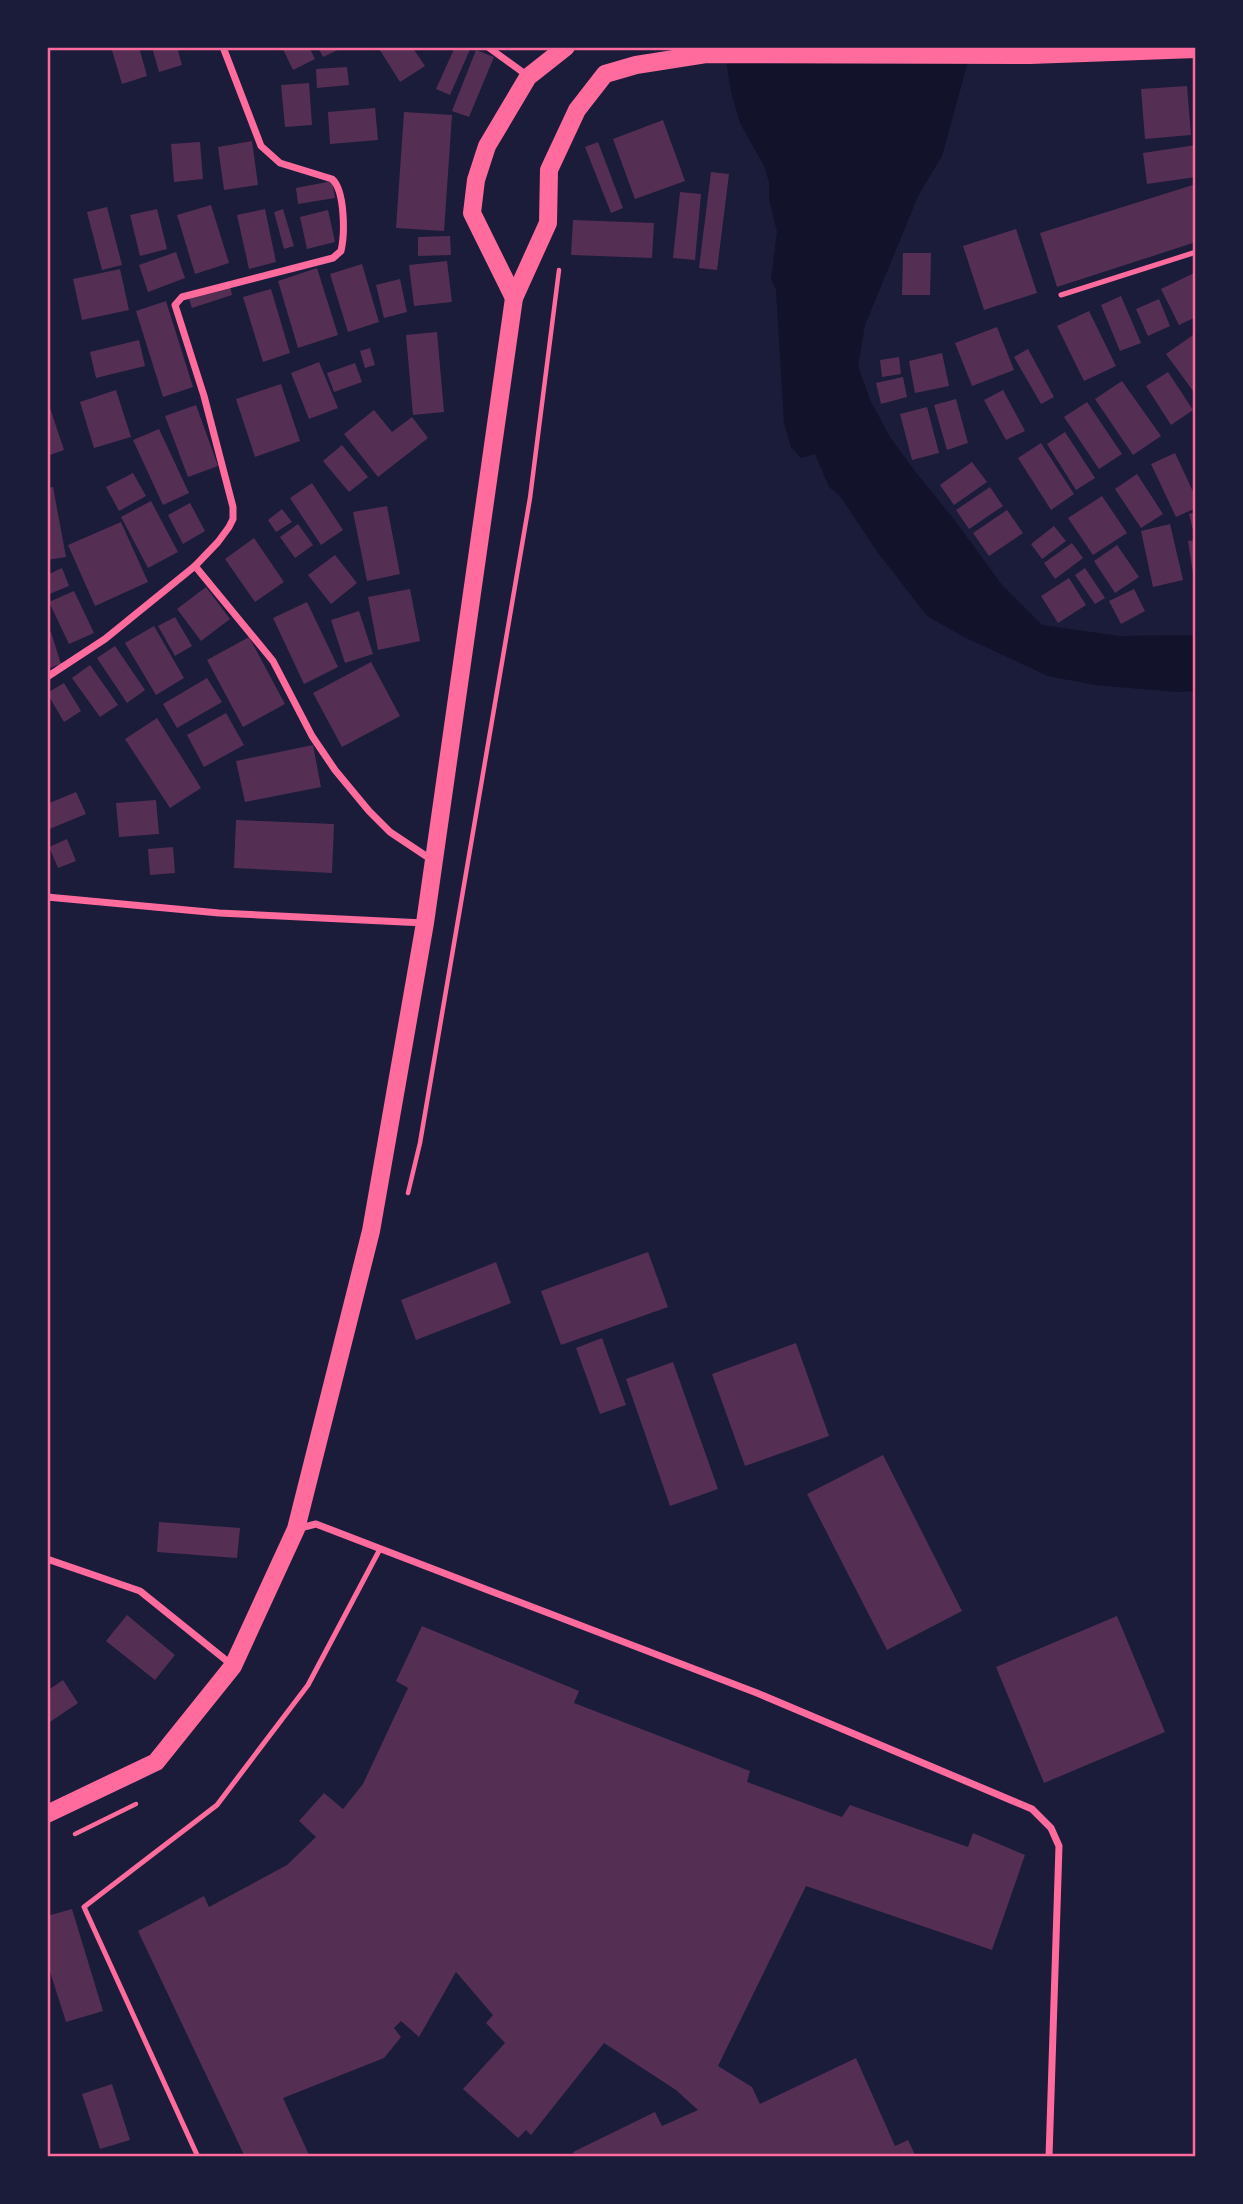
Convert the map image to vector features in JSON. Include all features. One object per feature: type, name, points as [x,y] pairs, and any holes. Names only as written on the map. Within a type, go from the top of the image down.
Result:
[{"type":"main road","points":[[514,298],[472,213],[476,180],[487,146],[528,77],[566,47]]},
{"type":"main road","points":[[47,1814],[156,1762],[233,1666],[296,1529],[371,1231],[425,923],[514,298],[548,223],[549,170],[577,110],[605,74],[636,65],[705,54],[1030,55],[1196,49]]},
{"type":"street","points":[[47,677],[105,639],[195,566],[218,542],[233,519],[233,507],[204,396],[175,305],[183,297],[333,258],[342,245],[341,196],[337,183],[332,179],[280,163],[261,146],[223,47]]},
{"type":"street","points":[[488,47],[528,77]]},
{"type":"street","points":[[195,566],[273,661],[312,736],[344,780],[390,832],[432,861]]},
{"type":"street","points":[[47,897],[219,913],[425,923]]},
{"type":"street","points":[[296,1529],[316,1524],[757,1693],[1032,1809],[1051,1828],[1059,1846],[1049,2157]]},
{"type":"street","points":[[47,1559],[140,1591],[233,1666]]},
{"type":"lane","points":[[1060,295],[1196,252]]},
{"type":"lane","points":[[198,2157],[84,1907],[217,1805],[308,1685],[380,1549]]},
{"type":"path","points":[[406,1198],[422,1130],[530,498],[559,263]]},
{"type":"shaded area","points":[[724,47],[972,47],[942,156],[919,194],[865,325],[858,366],[870,400],[890,437],[1002,585],[1042,625],[1119,636],[1196,635],[1196,691],[1177,692],[1095,685],[1048,676],[964,637],[927,616],[876,550],[840,496],[829,487],[815,454],[801,458],[791,447],[784,423],[776,290],[771,279],[777,232],[769,198],[769,182],[764,166],[740,123],[731,92]]},
{"type":"building","points":[[111,47],[139,47],[147,76],[122,84]]},
{"type":"building","points":[[152,47],[177,47],[182,65],[159,72]]},
{"type":"building","points":[[282,47],[309,47],[315,59],[293,70]]},
{"type":"building","points":[[318,47],[344,47],[323,57]]},
{"type":"building","points":[[378,47],[412,47],[425,66],[400,82]]},
{"type":"building","points":[[455,47],[471,47],[450,95],[436,89]]},
{"type":"building","points":[[476,50],[494,57],[469,117],[452,111]]},
{"type":"building","points":[[347,67],[349,85],[317,88],[316,69]]},
{"type":"building","points":[[309,83],[312,125],[285,127],[281,85]]},
{"type":"building","points":[[1187,86],[1191,135],[1145,139],[1141,89]]},
{"type":"building","points":[[375,108],[378,140],[330,144],[328,112]]},
{"type":"building","points":[[404,112],[452,115],[444,231],[396,228]]},
{"type":"building","points":[[663,120],[685,181],[635,199],[613,139]]},
{"type":"building","points":[[252,141],[258,185],[224,190],[218,147]]},
{"type":"building","points":[[200,142],[203,179],[174,182],[171,144]]},
{"type":"building","points":[[598,142],[623,208],[611,213],[585,147]]},
{"type":"building","points":[[1196,145],[1196,177],[1147,184],[1143,153]]},
{"type":"building","points":[[711,172],[729,174],[717,270],[699,268]]},
{"type":"building","points":[[332,181],[335,198],[298,204],[296,188]]},
{"type":"building","points":[[1196,184],[1196,242],[1057,287],[1040,233]]},
{"type":"building","points":[[680,192],[701,194],[695,260],[673,258]]},
{"type":"building","points":[[211,205],[229,263],[195,274],[177,215]]},
{"type":"building","points":[[107,207],[122,265],[102,270],[87,212]]},
{"type":"building","points":[[157,209],[167,249],[140,256],[130,215]]},
{"type":"building","points":[[265,209],[276,262],[249,269],[237,215]]},
{"type":"building","points":[[283,209],[294,246],[284,249],[274,212]]},
{"type":"building","points":[[328,210],[335,242],[307,249],[300,217]]},
{"type":"building","points":[[573,220],[654,223],[652,258],[571,255]]},
{"type":"building","points":[[1016,229],[1037,293],[984,310],[963,246]]},
{"type":"building","points":[[450,236],[451,255],[418,256],[418,237]]},
{"type":"building","points":[[176,252],[185,278],[148,292],[139,265]]},
{"type":"building","points":[[903,253],[931,253],[930,295],[902,295]]},
{"type":"building","points":[[447,261],[452,302],[414,306],[409,265]]},
{"type":"building","points":[[362,264],[379,322],[348,332],[330,274]]},
{"type":"building","points":[[317,268],[338,335],[298,348],[278,281]]},
{"type":"building","points":[[120,269],[129,310],[82,320],[73,279]]},
{"type":"building","points":[[1196,272],[1196,317],[1179,325],[1161,289]]},
{"type":"building","points":[[400,279],[407,312],[384,318],[376,285]]},
{"type":"building","points":[[230,286],[232,295],[192,308],[189,299]]},
{"type":"building","points":[[271,289],[290,353],[263,362],[243,297]]},
{"type":"building","points":[[1121,296],[1141,343],[1120,351],[1101,305]]},
{"type":"building","points":[[1159,299],[1170,326],[1148,336],[1136,309]]},
{"type":"building","points":[[166,301],[193,387],[163,397],[136,311]]},
{"type":"building","points":[[1089,311],[1116,366],[1084,381],[1057,326]]},
{"type":"building","points":[[997,327],[1014,370],[972,386],[955,343]]},
{"type":"building","points":[[437,332],[444,412],[413,415],[406,335]]},
{"type":"building","points":[[1193,335],[1196,339],[1196,395],[1166,354]]},
{"type":"building","points":[[139,340],[145,366],[96,378],[90,352]]},
{"type":"building","points":[[370,348],[375,365],[365,368],[360,351]]},
{"type":"building","points":[[1028,349],[1054,397],[1041,404],[1014,357]]},
{"type":"building","points":[[942,353],[949,386],[915,393],[909,361]]},
{"type":"building","points":[[899,357],[901,374],[882,377],[880,360]]},
{"type":"building","points":[[319,362],[338,408],[309,419],[291,373]]},
{"type":"building","points":[[355,363],[362,382],[334,392],[327,373]]},
{"type":"building","points":[[1168,372],[1193,410],[1171,425],[1146,386]]},
{"type":"building","points":[[903,377],[907,397],[881,404],[876,383]]},
{"type":"building","points":[[1122,381],[1161,436],[1133,455],[1095,399]]},
{"type":"building","points":[[281,384],[300,441],[255,457],[236,399]]},
{"type":"building","points":[[116,390],[131,437],[94,448],[80,402]]},
{"type":"building","points":[[1003,390],[1025,431],[1006,440],[984,400]]},
{"type":"building","points":[[47,399],[64,450],[47,456]]},
{"type":"building","points":[[956,399],[968,443],[947,450],[934,405]]},
{"type":"building","points":[[1087,402],[1122,454],[1099,469],[1064,417]]},
{"type":"building","points":[[196,405],[218,466],[188,477],[165,416]]},
{"type":"building","points":[[927,407],[939,453],[912,460],[900,414]]},
{"type":"building","points":[[374,410],[392,432],[412,417],[428,438],[378,477],[344,434]]},
{"type":"building","points":[[159,429],[189,493],[163,505],[133,440]]},
{"type":"building","points":[[1065,432],[1095,478],[1076,490],[1047,444]]},
{"type":"building","points":[[1041,443],[1074,494],[1051,510],[1018,458]]},
{"type":"building","points":[[342,445],[368,477],[349,492],[323,461]]},
{"type":"building","points":[[1175,453],[1196,498],[1196,508],[1176,517],[1151,464]]},
{"type":"building","points":[[972,462],[987,482],[954,505],[940,485]]},
{"type":"building","points":[[133,473],[146,496],[119,511],[106,487]]},
{"type":"building","points":[[1137,474],[1163,514],[1141,528],[1115,489]]},
{"type":"building","points":[[312,483],[343,530],[321,545],[290,498]]},
{"type":"building","points":[[53,487],[66,557],[47,560],[47,488]]},
{"type":"building","points":[[990,487],[1003,506],[969,529],[956,510]]},
{"type":"building","points":[[1102,496],[1127,533],[1093,555],[1068,518]]},
{"type":"building","points":[[151,501],[178,552],[148,568],[121,517]]},
{"type":"building","points":[[190,503],[205,531],[183,544],[168,515]]},
{"type":"building","points":[[387,506],[400,574],[367,581],[353,512]]},
{"type":"building","points":[[282,509],[292,522],[276,532],[268,520]]},
{"type":"building","points":[[1007,510],[1023,533],[989,556],[973,533]]},
{"type":"building","points":[[1196,512],[1196,533],[1194,534],[1189,514]]},
{"type":"building","points":[[121,522],[148,582],[95,606],[68,545]]},
{"type":"building","points":[[298,524],[313,545],[295,558],[280,537]]},
{"type":"building","points":[[1170,524],[1183,580],[1153,587],[1141,531]]},
{"type":"building","points":[[1054,526],[1066,541],[1042,559],[1031,544]]},
{"type":"building","points":[[254,538],[284,582],[255,602],[225,559]]},
{"type":"building","points":[[1196,540],[1196,580],[1194,580],[1188,541]]},
{"type":"building","points":[[1072,543],[1083,558],[1055,579],[1044,563]]},
{"type":"building","points":[[1117,545],[1139,577],[1115,593],[1094,561]]},
{"type":"building","points":[[335,555],[357,583],[331,604],[308,575]]},
{"type":"building","points":[[62,568],[69,586],[47,595],[47,575]]},
{"type":"building","points":[[1085,568],[1105,598],[1095,604],[1075,575]]},
{"type":"building","points":[[1069,578],[1086,605],[1058,623],[1041,596]]},
{"type":"building","points":[[206,587],[230,619],[201,641],[177,609]]},
{"type":"building","points":[[410,589],[420,641],[378,650],[368,597]]},
{"type":"building","points":[[1134,589],[1145,611],[1121,624],[1109,601]]},
{"type":"building","points":[[74,591],[94,633],[69,644],[49,602]]},
{"type":"building","points":[[307,602],[338,667],[304,684],[273,618]]},
{"type":"building","points":[[359,611],[373,654],[345,663],[331,620]]},
{"type":"building","points":[[175,617],[192,646],[175,656],[158,626]]},
{"type":"building","points":[[154,626],[184,678],[156,695],[125,643]]},
{"type":"building","points":[[51,632],[61,664],[47,669],[47,633]]},
{"type":"building","points":[[249,637],[285,704],[243,727],[207,660]]},
{"type":"building","points":[[115,646],[145,690],[127,703],[97,658]]},
{"type":"building","points":[[371,662],[400,716],[342,747],[313,693]]},
{"type":"building","points":[[90,665],[118,705],[100,717],[72,678]]},
{"type":"building","points":[[207,678],[222,702],[177,728],[163,704]]},
{"type":"building","points":[[64,683],[81,711],[64,722],[47,693]]},
{"type":"building","points":[[226,713],[244,745],[204,767],[187,735]]},
{"type":"building","points":[[157,718],[201,788],[170,808],[125,739]]},
{"type":"building","points":[[313,745],[321,787],[245,802],[236,761]]},
{"type":"building","points":[[76,792],[86,814],[47,830],[47,804]]},
{"type":"building","points":[[156,800],[159,834],[119,837],[116,803]]},
{"type":"building","points":[[236,820],[334,824],[332,873],[234,868]]},
{"type":"building","points":[[67,839],[76,861],[58,868],[49,847]]},
{"type":"building","points":[[173,847],[175,873],[150,875],[148,849]]},
{"type":"building","points":[[648,1252],[668,1307],[561,1345],[541,1291]]},
{"type":"building","points":[[496,1262],[511,1303],[416,1340],[401,1300]]},
{"type":"building","points":[[602,1338],[626,1405],[600,1414],[576,1348]]},
{"type":"building","points":[[796,1343],[829,1436],[745,1466],[712,1374]]},
{"type":"building","points":[[673,1362],[718,1489],[670,1506],[626,1379]]},
{"type":"building","points":[[883,1455],[962,1611],[887,1650],[807,1494]]},
{"type":"building","points":[[159,1522],[240,1528],[237,1558],[157,1552]]},
{"type":"building","points":[[127,1615],[175,1655],[155,1680],[106,1641]]},
{"type":"building","points":[[1117,1616],[1165,1732],[1044,1783],[996,1667]]},
{"type":"building","points":[[422,1626],[579,1691],[574,1703],[750,1771],[747,1782],[842,1817],[850,1805],[968,1847],[973,1833],[1025,1855],[992,1950],[806,1886],[718,2066],[752,2087],[760,2104],[856,2058],[895,2146],[908,2140],[916,2157],[575,2157],[573,2152],[655,2112],[662,2126],[698,2110],[676,2090],[604,2043],[531,2135],[526,2130],[518,2138],[463,2089],[505,2043],[486,2023],[493,2015],[456,1972],[419,2037],[401,2021],[394,2028],[401,2037],[384,2058],[283,2098],[310,2157],[245,2157],[138,1931],[204,1896],[209,1907],[287,1865],[316,1837],[299,1821],[324,1793],[343,1809],[363,1784],[408,1688],[396,1681]]},
{"type":"building","points":[[63,1680],[78,1703],[47,1724],[47,1691]]},
{"type":"building","points":[[72,1909],[103,2011],[66,2022],[47,1962],[47,1916]]},
{"type":"building","points":[[112,2084],[130,2140],[100,2149],[82,2094]]}]
